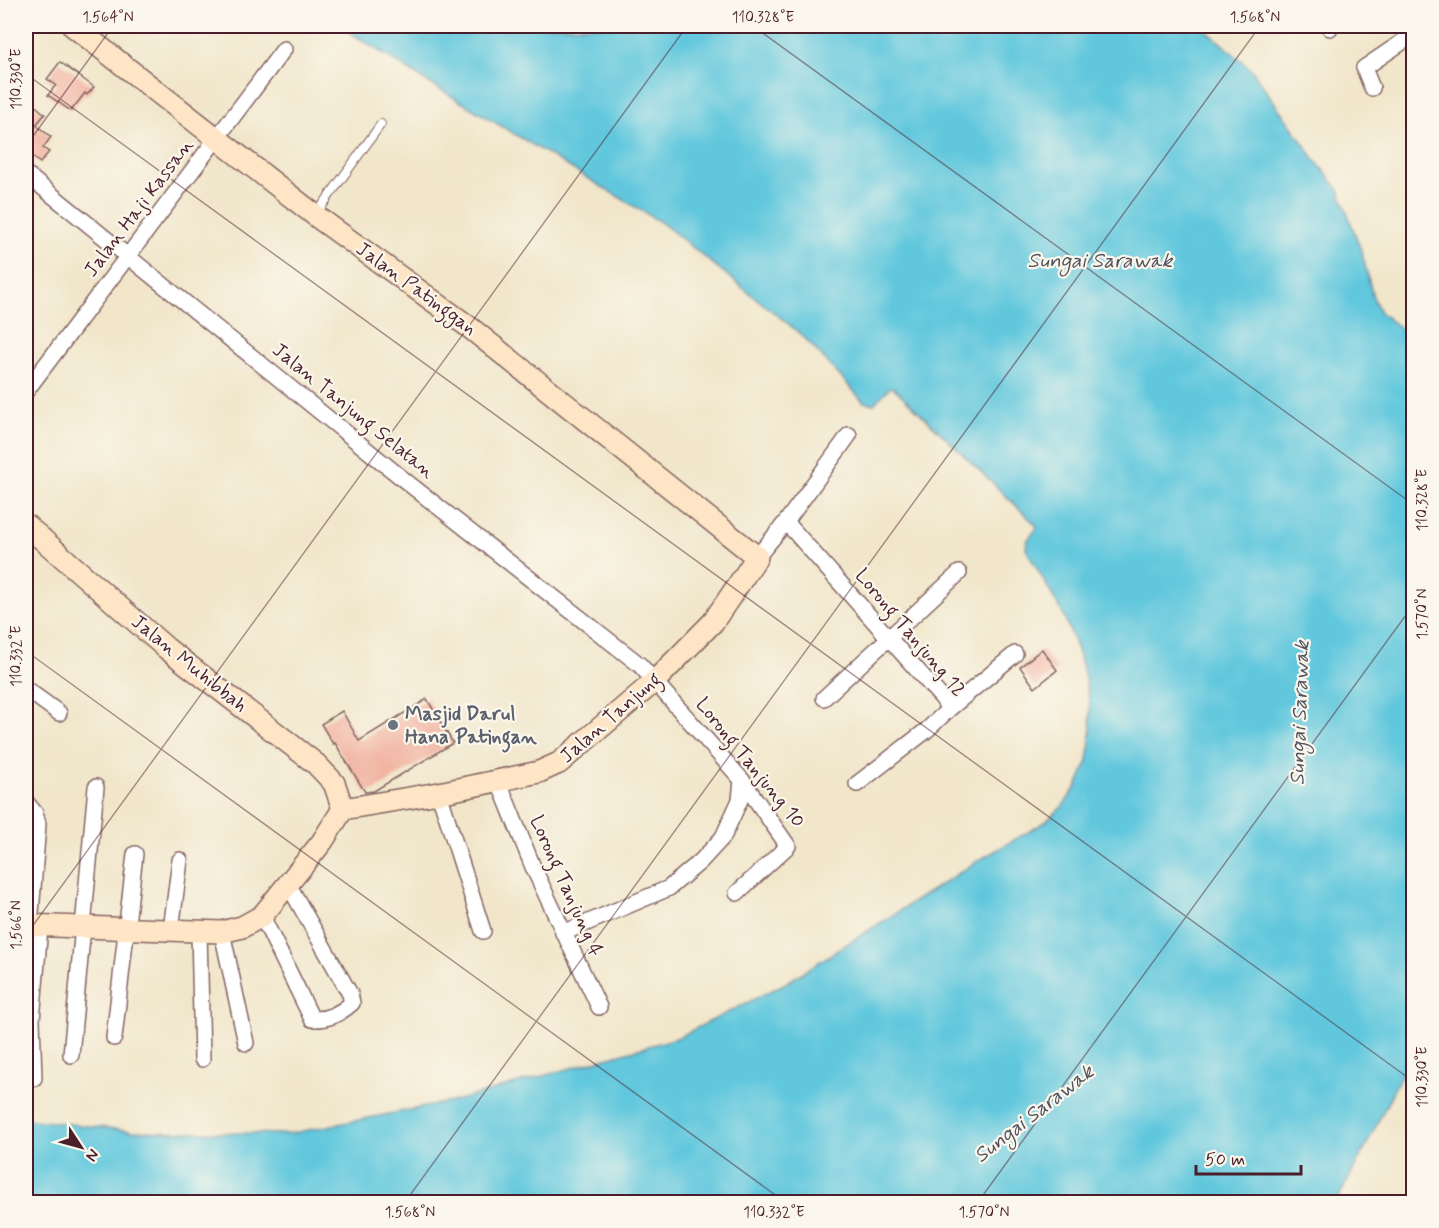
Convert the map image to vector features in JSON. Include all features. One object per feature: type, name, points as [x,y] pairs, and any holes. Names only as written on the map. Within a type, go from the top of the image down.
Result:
[{"type":"main road","name":"Jalan Patinggan","points":[[73,26],[316,216],[469,327],[757,557]]},
{"type":"main road","name":"Jalan Muhibbah","points":[[26,525],[166,648],[316,764],[334,783],[343,809]]},
{"type":"main road","name":"Jalan Tanjung","points":[[343,809],[439,793],[539,772],[559,763],[655,681],[713,622],[757,557]]},
{"type":"main road","points":[[32,926],[222,932],[242,927],[262,916],[322,842],[343,809]]},
{"type":"street","points":[[1372,88],[1364,68],[1413,34]]},
{"type":"street","name":"Jalan Haji Kassan","points":[[26,391],[284,49]]},
{"type":"street","name":"Jalan Tanjung Selatan","points":[[26,174],[408,483],[640,665],[655,681]]},
{"type":"street","points":[[757,557],[786,522],[849,435]]},
{"type":"street","name":"Lorong Tanjung 12","points":[[786,522],[942,698],[949,709],[927,730],[857,784]]},
{"type":"street","points":[[824,698],[959,573]]},
{"type":"street","points":[[949,709],[1015,654]]},
{"type":"street","name":"Lorong Tanjung 10","points":[[655,681],[742,780],[788,846],[737,893]]},
{"type":"street","points":[[26,689],[59,713]]},
{"type":"street","name":"Lorong Tanjung 4","points":[[498,780],[533,867],[598,1007]]},
{"type":"street","points":[[563,933],[669,888],[701,861],[723,837],[740,800],[742,780]]},
{"type":"street","points":[[71,1055],[96,787]]},
{"type":"street","points":[[439,793],[483,931]]},
{"type":"street","points":[[26,802],[35,813],[38,824],[32,926],[34,1078]]},
{"type":"street","points":[[114,1038],[135,854]]},
{"type":"street","points":[[171,930],[180,860]]},
{"type":"street","points":[[262,916],[312,1019],[321,1019],[343,1011],[352,1003],[350,994],[288,884]]},
{"type":"street","points":[[199,931],[202,1059]]},
{"type":"street","points":[[222,932],[246,1043]]},
{"type":"lane","points":[[316,216],[381,124]]},
{"type":"water","name":"Sungai Sarawak","points":[[340,26],[1201,26],[1251,69],[1339,190],[1362,253],[1373,297],[1380,312],[1400,328],[1407,337],[1413,352],[1413,1051],[1336,1202],[26,1202],[26,1119],[133,1131],[288,1134],[455,1101],[677,1038],[786,983],[981,859],[1044,823],[1063,806],[1077,786],[1088,761],[1091,732],[1089,698],[1082,664],[1064,616],[1026,549],[1027,541],[1037,528],[1035,524],[894,388],[890,387],[874,404],[864,402],[802,335],[662,223],[428,82]]},
{"type":"building","points":[[60,62],[94,87],[87,95],[85,93],[71,111],[48,95],[56,85],[47,79]]},
{"type":"building","points":[[32,103],[45,114],[36,125],[51,137],[43,148],[49,152],[40,163],[26,151],[26,110]]},
{"type":"building","points":[[1042,649],[1057,670],[1035,688],[1020,667]]},
{"type":"building","points":[[427,699],[453,743],[374,791],[365,792],[321,724],[342,711],[359,741]]},
{"type":"place","name":"Masjid Darul Hana Patingan","points":[[393,725]]}]
